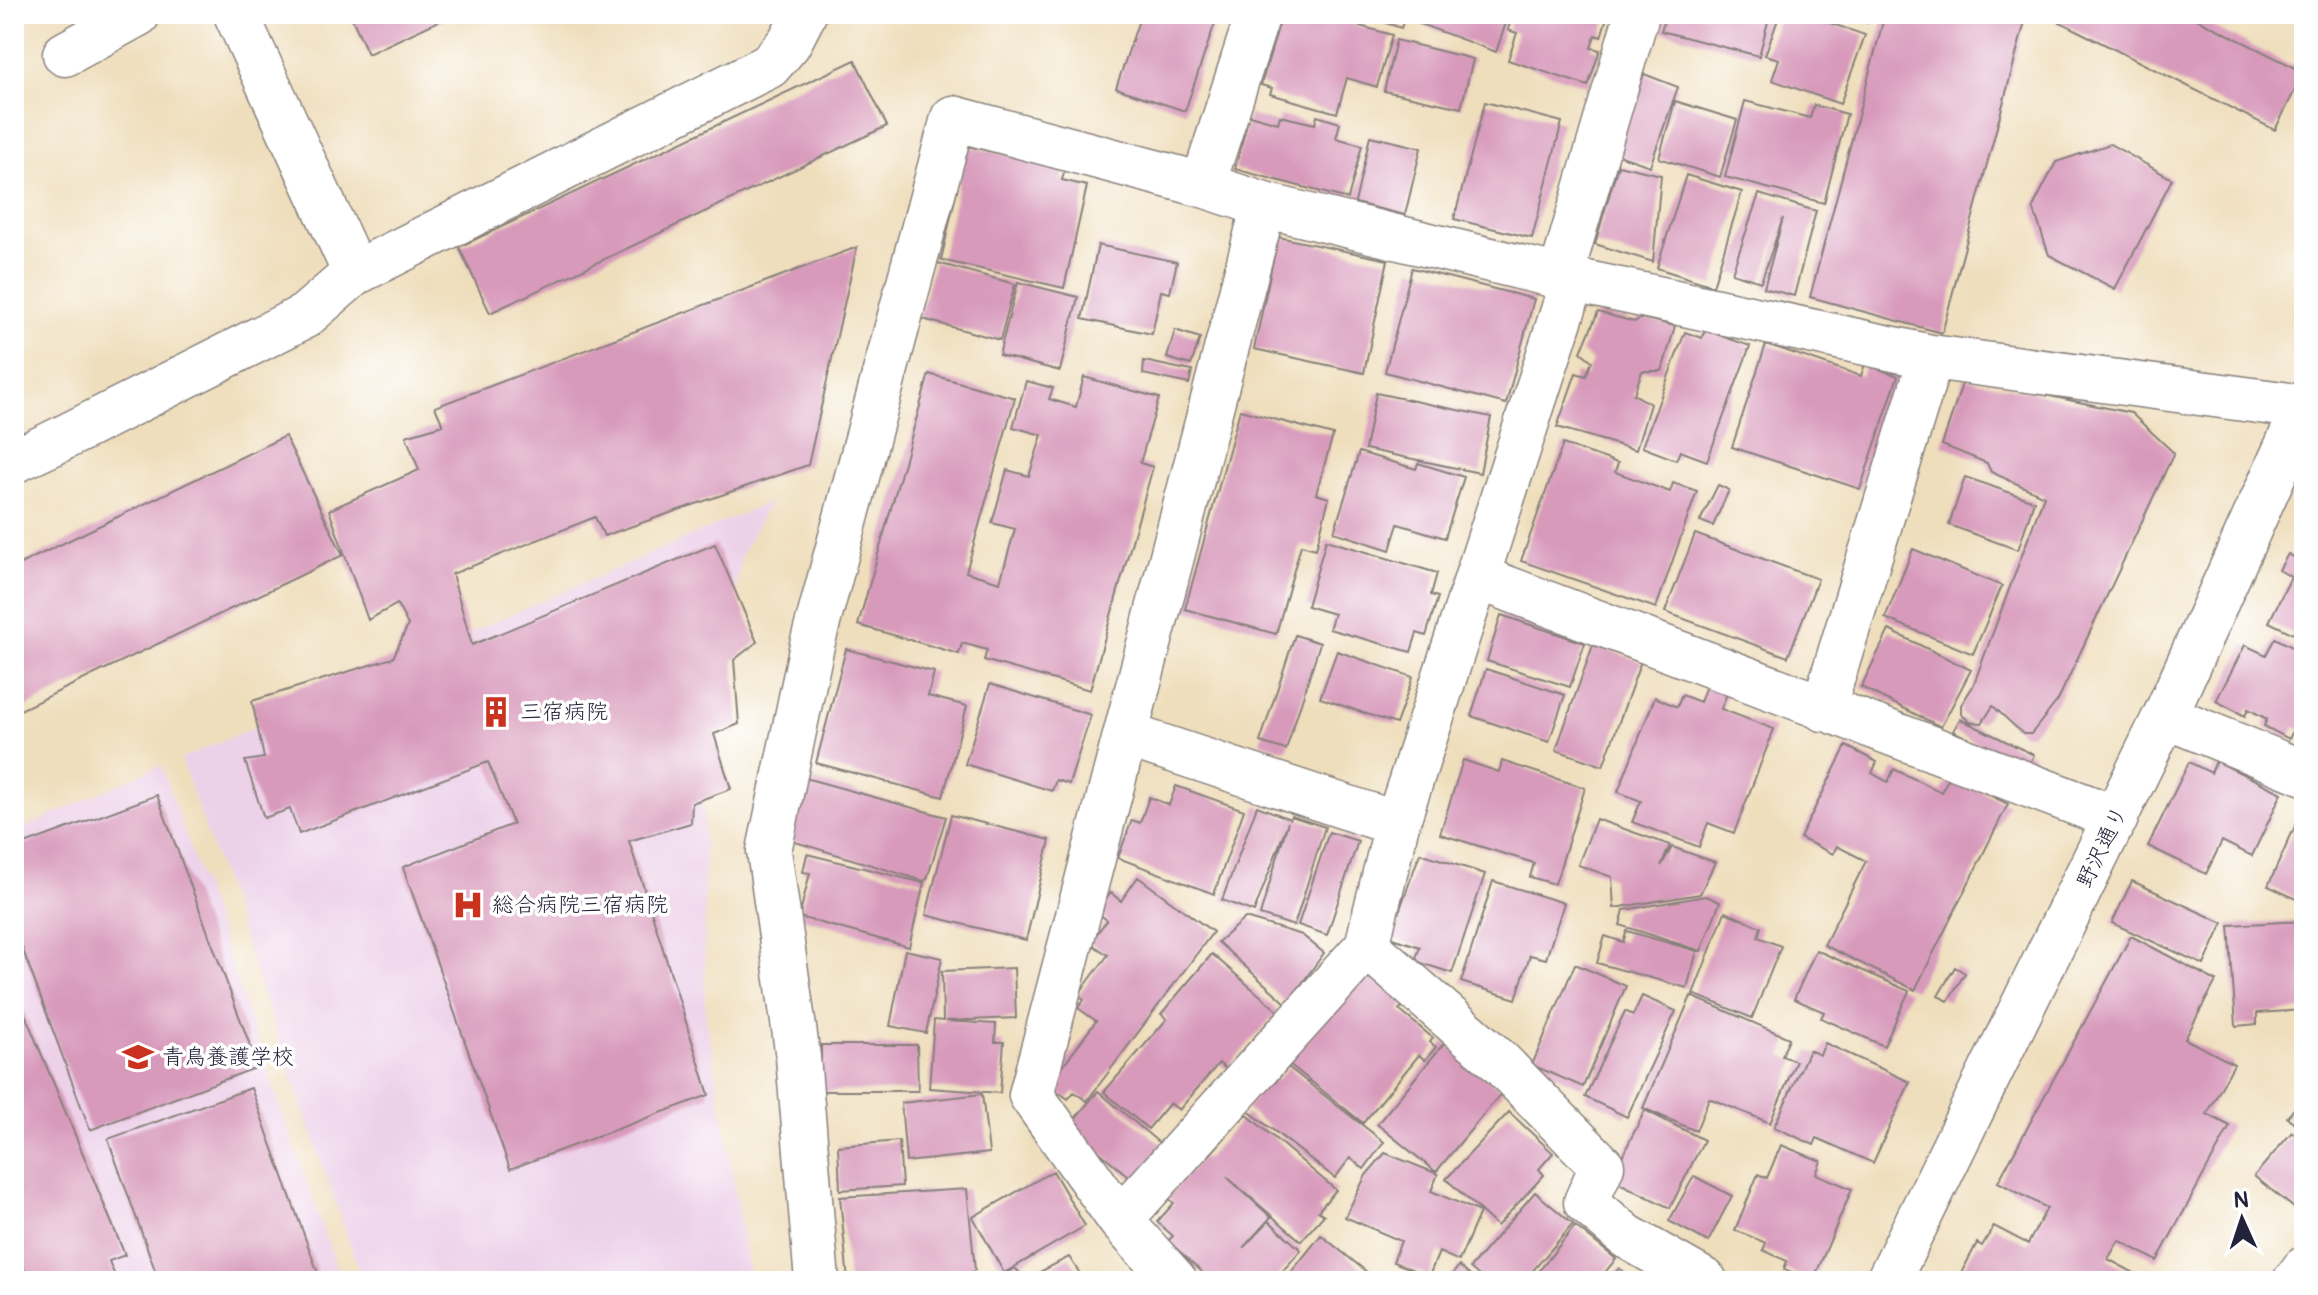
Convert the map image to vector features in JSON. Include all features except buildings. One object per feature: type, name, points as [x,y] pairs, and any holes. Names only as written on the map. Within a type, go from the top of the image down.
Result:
[{"type":"street","points":[[65,54],[138,14]]},
{"type":"street","points":[[236,14],[355,273]]},
{"type":"street","points":[[14,461],[305,316],[355,273],[769,66],[789,43],[804,14]]},
{"type":"street","points":[[1203,185],[1258,14]]},
{"type":"street","points":[[1120,1220],[1367,946],[1397,824],[1477,577],[1567,277],[1637,14]]},
{"type":"street","points":[[817,1281],[798,1057],[769,851],[812,645],[953,118],[1203,185],[1264,205],[1567,277],[1931,357],[2304,408]]},
{"type":"street","points":[[1175,1281],[1120,1220],[1031,1095],[1264,205]]},
{"type":"street","points":[[1823,709],[1931,357]]},
{"type":"street","name":"野沢通り","points":[[1888,1281],[2165,716],[2304,408]]},
{"type":"street","points":[[1477,577],[2116,818]]},
{"type":"street","points":[[2165,716],[2304,773]]},
{"type":"street","points":[[1127,735],[1397,824]]},
{"type":"street","points":[[1367,946],[1498,1060],[1602,1166],[1586,1202],[1626,1236],[1705,1281]]},
{"type":"street","points":[[2295,1281],[2304,1269]]},
{"type":"shaded area","name":"総合病院三宿病院","points":[[769,502],[741,556],[704,800],[705,1009],[750,1281],[363,1281],[181,759]]},
{"type":"shaded area","name":"青鳥養護学校","points":[[161,765],[341,1281],[14,1281],[14,833]]},
{"type":"place","name":"三宿病院","points":[[496,712]]},
{"type":"place","name":"総合病院三宿病院","points":[[468,905]]},
{"type":"place","name":"青鳥養護学校","points":[[138,1057]]}]
